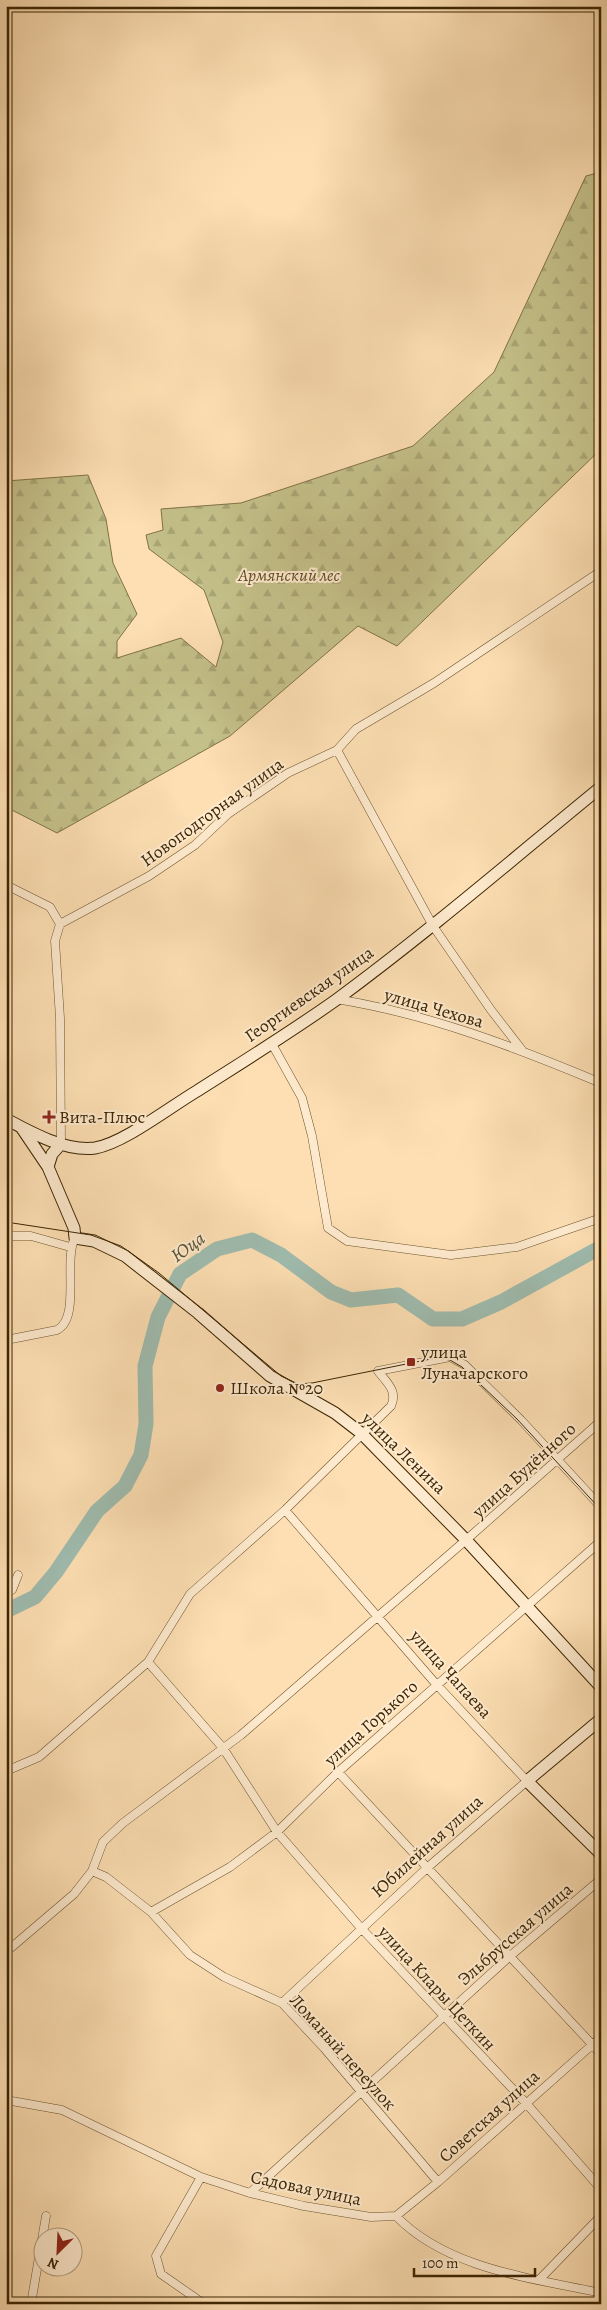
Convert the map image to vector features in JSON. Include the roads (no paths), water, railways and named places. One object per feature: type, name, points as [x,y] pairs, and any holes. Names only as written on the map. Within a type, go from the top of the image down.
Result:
[{"type":"main road","name":"Георгиевская улица","points":[[6,1119],[61,1144],[90,1148],[108,1144],[133,1131],[272,1044],[336,999],[433,926],[601,787]]},
{"type":"main road","points":[[21,1127],[48,1168],[74,1228],[73,1242]]},
{"type":"main road","points":[[48,1168],[52,1154],[61,1144]]},
{"type":"main road","name":"улица Ленина","points":[[73,1242],[94,1241],[125,1256],[198,1313],[270,1376],[335,1413],[361,1433],[466,1540],[601,1687]]},
{"type":"main road","name":"Юбилейная улица","points":[[527,1781],[601,1719]]},
{"type":"main road","name":"улица Чапаева","points":[[527,1781],[601,1854]]},
{"type":"street","name":"Новоподгорная улица","points":[[60,924],[149,876],[195,845],[228,814],[288,774],[337,750],[356,729],[434,683],[601,571]]},
{"type":"street","points":[[337,750],[433,926]]},
{"type":"street","points":[[6,885],[50,907],[60,924],[55,941],[60,1018],[61,1144]]},
{"type":"street","name":"улица Чехова","points":[[433,926],[522,1050]]},
{"type":"street","name":"улица Чехова","points":[[336,999],[418,1016],[522,1050],[601,1083]]},
{"type":"street","points":[[272,1044],[302,1098],[312,1136],[328,1228],[347,1241],[451,1255],[517,1247],[601,1218]]},
{"type":"street","points":[[6,1236],[31,1236],[73,1242],[68,1316],[63,1326],[57,1330],[6,1340]]},
{"type":"street","points":[[6,1770],[39,1757],[148,1662],[190,1594],[284,1510],[390,1406],[394,1398],[392,1389],[378,1372],[450,1357],[465,1365],[521,1420],[601,1508]]},
{"type":"street","name":"улица Будённого","points":[[6,1952],[74,1894],[92,1871],[103,1842],[116,1830],[223,1748],[377,1618],[601,1421]]},
{"type":"street","name":"улица Чапаева","points":[[284,1510],[436,1684],[527,1781]]},
{"type":"street","name":"улица Горького","points":[[152,1912],[230,1867],[278,1832],[338,1772],[601,1541]]},
{"type":"street","points":[[6,1591],[12,1590],[18,1575]]},
{"type":"street","name":"улица Клары Цеткин","points":[[148,1662],[223,1748],[278,1832],[361,1928],[442,2017],[525,2102],[601,2188]]},
{"type":"street","points":[[338,1772],[601,2054]]},
{"type":"street","name":"Юбилейная улица","points":[[282,2003],[427,1868],[527,1781]]},
{"type":"street","name":"Ломаный переулок","points":[[92,1871],[106,1877],[152,1912],[190,1955],[224,1977],[282,2003],[324,2048],[438,2182]]},
{"type":"street","name":"Эльбрусская улица","points":[[250,2193],[509,1957],[601,1879]]},
{"type":"street","name":"Советская улица","points":[[396,2216],[438,2182],[525,2102],[601,2037]]},
{"type":"street","name":"Садовая улица","points":[[6,2100],[62,2110],[201,2177],[250,2193],[312,2208],[371,2217],[396,2216]]},
{"type":"street","points":[[201,2177],[156,2256],[161,2274],[204,2304]]},
{"type":"street","points":[[31,2304],[46,2216]]},
{"type":"street","points":[[396,2216],[409,2230],[476,2265],[601,2293]]},
{"type":"street","points":[[539,2280],[601,2216]]},
{"type":"waterway","name":"Юца","points":[[6,1611],[35,1597],[56,1572],[97,1511],[125,1486],[141,1455],[146,1424],[145,1366],[158,1317],[180,1274],[217,1249],[252,1240],[281,1255],[331,1292],[351,1300],[398,1295],[433,1319],[462,1319],[501,1302],[601,1247]]},
{"type":"tram line","points":[[6,1222],[91,1235],[121,1246],[159,1273],[281,1376],[298,1384],[312,1383],[436,1358],[450,1360],[462,1367],[517,1419],[601,1510]]},
{"type":"place","name":"Вита-Плюс","points":[[49,1117]]},
{"type":"place","name":"улица Луначарского","points":[[411,1362]]},
{"type":"place","name":"Школа №20","points":[[220,1388]]},
{"type":"park label","name":"Армянский лес","points":[[289,575]]}]
